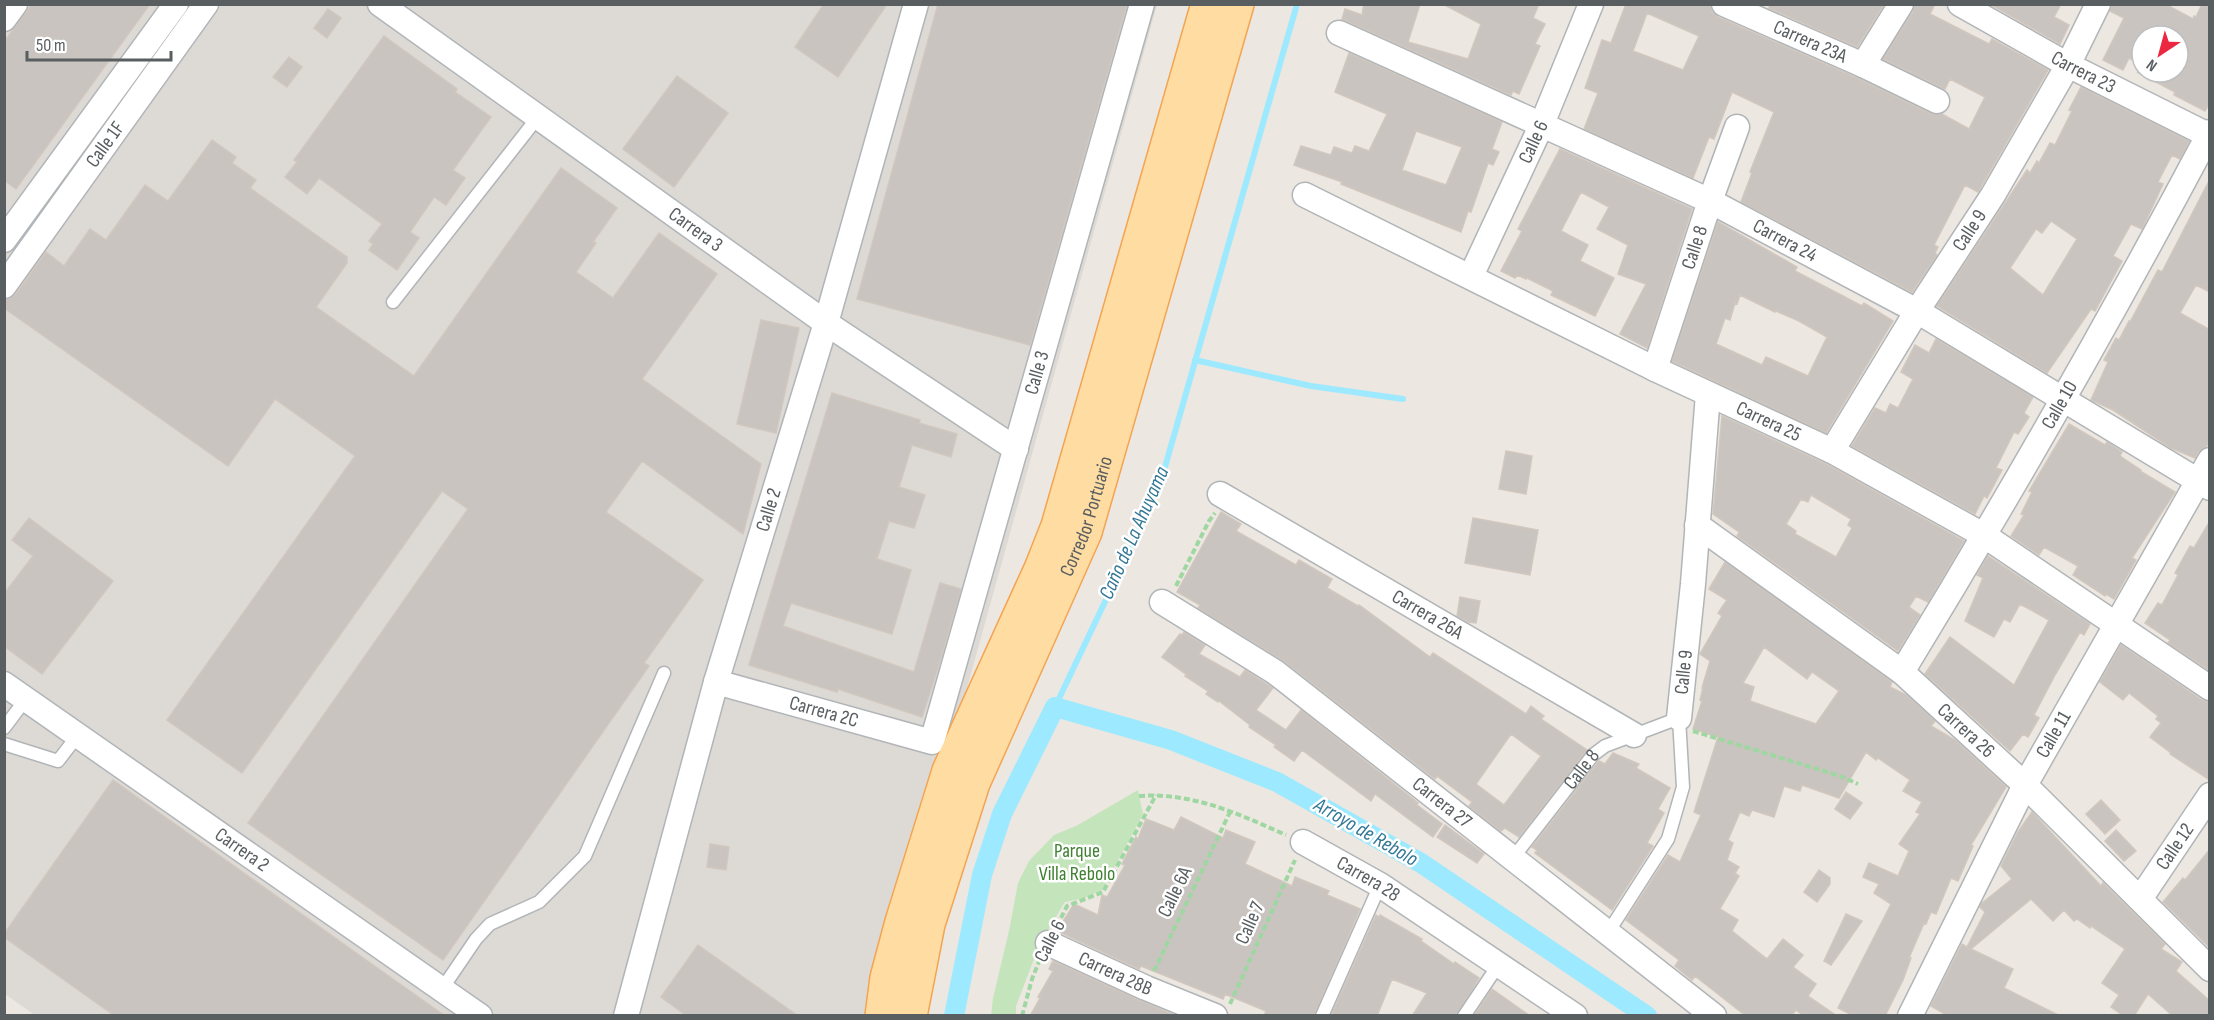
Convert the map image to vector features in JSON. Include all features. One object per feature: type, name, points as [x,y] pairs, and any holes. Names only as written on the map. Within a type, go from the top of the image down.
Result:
[{"type":"main road","name":"Corredor Portuario","points":[[882,1016],[888,978],[902,922],[955,758],[1041,569],[1058,526],[1208,4]]},
{"type":"main road","name":"Corredor Portuario","points":[[910,1016],[928,924],[955,758],[1085,532],[1237,4]]},
{"type":"street","points":[[4,19],[15,4]]},
{"type":"street","name":"Calle 1F","points":[[4,240],[12,213],[45,184],[176,4]]},
{"type":"street","name":"Calle 1F","points":[[4,286],[206,4]]},
{"type":"street","name":"Carrera 3","points":[[380,4],[826,323],[1016,449]]},
{"type":"street","name":"Calle 2","points":[[626,1016],[716,682],[826,323],[916,4]]},
{"type":"street","name":"Calle 3","points":[[955,758],[1016,449],[1142,4]]},
{"type":"street","name":"Calle 6","points":[[1471,276],[1542,124],[1591,4]]},
{"type":"street","name":"Carrera 23A","points":[[1724,4],[1863,65],[1937,101]]},
{"type":"street","name":"Carrera 23A","points":[[1863,65],[1901,4]]},
{"type":"street","name":"Carrera 23","points":[[1960,4],[2068,64],[2209,134]]},
{"type":"street","name":"Calle 9","points":[[1832,452],[1917,311],[1993,195],[2068,64],[2098,4]]},
{"type":"street","name":"Carrera 24","points":[[1339,33],[1710,201],[1917,311],[2064,400],[2206,476]]},
{"type":"street","name":"Calle 8","points":[[1655,369],[1710,201],[1737,127]]},
{"type":"street","name":"Calle 10","points":[[1902,672],[2064,400],[2209,134]]},
{"type":"street","points":[[45,184],[66,200]]},
{"type":"street","name":"Carrera 25","points":[[1305,195],[1655,369],[1832,452],[1985,536],[2210,688]]},
{"type":"street","name":"Calle 9","points":[[1680,723],[1708,394]]},
{"type":"street","name":"Calle 11","points":[[1910,1016],[2025,785],[2115,624],[2206,476]]},
{"type":"street","name":"Carrera 26A","points":[[1224,496],[1634,735]]},
{"type":"street","name":"Carrera 26","points":[[1697,525],[1902,672],[2025,785],[2210,969]]},
{"type":"street","name":"Carrera 27","points":[[1169,605],[1275,672],[1714,1016]]},
{"type":"street","name":"Carrera 2C","points":[[716,682],[955,758]]},
{"type":"street","name":"Carrera 2","points":[[4,684],[480,1016]]},
{"type":"street","name":"Calle 12","points":[[2140,899],[2210,795]]},
{"type":"street","name":"Carrera 28","points":[[1303,842],[1380,885],[1575,1016]]},
{"type":"street","name":"Carrera 28B","points":[[1048,944],[1146,988],[1222,1010]]},
{"type":"lane","points":[[393,302],[538,117]]},
{"type":"lane","points":[[442,988],[476,939],[490,924],[539,902],[585,856],[664,673]]},
{"type":"lane","points":[[4,728],[26,699]]},
{"type":"lane","name":"Calle 8","points":[[1513,858],[1593,755],[1605,746],[1634,735],[1680,723]]},
{"type":"lane","name":"Calle 9","points":[[1609,932],[1668,838],[1683,787],[1680,723]]},
{"type":"lane","points":[[4,744],[58,761],[78,735]]},
{"type":"lane","points":[[1322,1016],[1380,885]]},
{"type":"lane","points":[[1464,1016],[1499,964]]},
{"type":"path","points":[[1169,605],[1209,521],[1224,496]]},
{"type":"path","points":[[1680,723],[1858,784]]},
{"type":"path","points":[[1139,796],[1156,795],[1189,799],[1231,810],[1303,842]]},
{"type":"path","name":"Calle 6","points":[[1022,1016],[1032,979],[1068,906],[1103,891],[1156,795]]},
{"type":"path","name":"Calle 6A","points":[[1146,988],[1231,810]]},
{"type":"path","name":"Calle 7","points":[[1222,1010],[1303,842]]},
{"type":"shaded area","points":[[5,5],[1157,5],[960,713],[871,1015],[36,1016],[5,994]]},
{"type":"green space","name":"Parque Villa Rebolo","points":[[1138,790],[1143,814],[1102,890],[1084,898],[1065,902],[1041,941],[1016,1006],[1016,1015],[991,1016],[1018,883],[1029,861],[1054,835],[1078,825]]},
{"type":"building","points":[[32,4],[150,4],[16,189],[4,180],[4,42]]},
{"type":"building","points":[[824,4],[887,4],[838,77],[795,47]]},
{"type":"building","points":[[938,4],[1127,4],[1030,345],[857,299]]},
{"type":"building","points":[[1364,4],[1420,4],[1408,42],[1468,59],[1481,24],[1443,4],[1539,4],[1533,18],[1545,24],[1535,44],[1540,46],[1519,94],[1513,91],[1511,95],[1342,19],[1345,9],[1362,15]]},
{"type":"building","points":[[1626,4],[1710,4],[1712,12],[1718,17],[1857,78],[1931,114],[1942,114],[1969,129],[1985,97],[1950,79],[1945,89],[1883,59],[1913,12],[1915,4],[1935,4],[1930,14],[1989,44],[1992,39],[2048,70],[1978,192],[1965,185],[1934,245],[1938,247],[1935,253],[1937,255],[1912,292],[1741,202],[1752,173],[1750,172],[1774,112],[1732,92],[1714,139],[1709,137],[1693,178],[1584,129],[1598,93],[1585,88],[1602,40],[1611,43]],"holes":[[[1647,13],[1699,36],[1683,70],[1633,51]]]},
{"type":"building","points":[[1770,4],[1884,4],[1857,47],[1769,8]]},
{"type":"building","points":[[1990,4],[2061,4],[2054,17],[2069,25],[2060,44]]},
{"type":"building","points":[[2112,4],[2165,4],[2193,19],[2202,4],[2210,4],[2210,102],[2205,111],[2174,95],[2175,92],[2160,84],[2190,84],[2190,24],[2130,24],[2130,59],[2123,70],[2103,60],[2124,18],[2110,11]]},
{"type":"building","points":[[328,9],[341,18],[327,38],[314,28]]},
{"type":"building","points":[[384,36],[457,89],[455,92],[491,117],[453,170],[465,178],[446,205],[434,197],[410,232],[419,238],[397,270],[369,250],[373,244],[369,241],[382,224],[319,178],[307,194],[285,177],[297,162],[294,160]]},
{"type":"building","points":[[1349,53],[1502,122],[1492,149],[1499,152],[1493,165],[1488,163],[1471,212],[1468,211],[1461,232],[1341,184],[1342,182],[1294,165],[1301,146],[1331,155],[1334,147],[1352,153],[1355,146],[1369,151],[1387,114],[1335,92]],"holes":[[[1416,131],[1462,147],[1446,185],[1402,170]]]},
{"type":"building","points":[[289,57],[302,67],[287,87],[273,77]]},
{"type":"building","points":[[677,76],[728,113],[674,187],[623,149]]},
{"type":"building","points":[[2081,87],[2189,141],[2180,159],[2172,155],[2158,182],[2163,184],[2142,229],[2131,224],[2113,256],[2122,261],[2095,311],[2091,309],[2047,373],[1937,306],[2027,170],[2030,173],[2037,161],[2039,163],[2050,143],[2055,145],[2072,111],[2069,110]],"holes":[[[2051,221],[2077,239],[2043,295],[2010,268],[2036,229],[2042,233]]]},
{"type":"building","points":[[212,140],[236,157],[232,163],[256,180],[250,188],[347,257],[347,263],[316,307],[414,376],[561,168],[617,208],[593,242],[596,243],[576,272],[613,298],[659,233],[717,274],[642,379],[761,464],[743,534],[642,461],[606,512],[703,580],[644,663],[649,666],[443,960],[248,823],[468,509],[442,491],[242,773],[167,720],[355,456],[275,399],[228,466],[4,308],[6,300],[16,294],[46,252],[64,266],[90,229],[106,240],[145,185],[168,201]]},
{"type":"building","points":[[1560,149],[1692,209],[1647,348],[1620,334],[1646,284],[1618,274],[1628,245],[1597,229],[1609,207],[1581,192],[1561,231],[1588,245],[1580,261],[1614,278],[1595,316],[1551,295],[1553,291],[1527,278],[1517,275],[1515,278],[1501,271],[1522,231],[1518,229]]},
{"type":"building","points":[[2210,179],[2210,292],[2196,285],[2180,313],[2210,330],[2210,440],[2195,458],[2171,448],[2113,410],[2091,400],[2108,362],[2104,360],[2116,338],[2119,340],[2130,322],[2158,270],[2162,272]]},
{"type":"building","points":[[1718,222],[1797,267],[1795,271],[1862,306],[1864,303],[1893,321],[1826,433],[1672,361]],"holes":[[[1740,295],[1799,321],[1827,337],[1808,376],[1766,357],[1762,365],[1716,344],[1725,318],[1730,320]]]},
{"type":"building","points":[[761,320],[799,328],[776,433],[737,424]]},
{"type":"building","points":[[1936,339],[2033,397],[2024,413],[2029,417],[2018,434],[2014,432],[1996,468],[2002,470],[1987,498],[1984,496],[1975,514],[1852,446],[1875,408],[1886,413],[1890,404],[1898,408],[1913,379],[1901,372],[1915,345],[1929,353]]},
{"type":"building","points":[[832,393],[957,434],[951,457],[912,445],[899,487],[925,495],[914,528],[889,521],[877,559],[911,570],[892,634],[791,603],[783,626],[914,672],[940,583],[961,589],[922,717],[838,689],[837,692],[749,665]]},
{"type":"building","points":[[1722,416],[1826,464],[1964,541],[1928,602],[1916,596],[1909,607],[1920,615],[1898,651],[1737,536],[1739,532],[1713,514]],"holes":[[[1811,495],[1851,519],[1848,525],[1852,528],[1836,557],[1795,534],[1796,531],[1786,524],[1801,499],[1808,502]]]},
{"type":"building","points":[[2069,424],[2105,445],[2107,442],[2122,452],[2120,456],[2140,471],[2175,492],[2132,558],[2136,560],[2114,599],[2106,594],[2105,596],[2073,575],[2078,566],[2044,547],[2039,555],[2011,536],[2024,515],[2021,514],[2032,492],[2029,491]]},
{"type":"building","points":[[1506,451],[1532,456],[1526,494],[1499,489]]},
{"type":"building","points":[[1221,512],[1241,524],[1236,531],[1296,565],[1299,560],[1332,579],[1327,588],[1359,605],[1430,657],[1433,653],[1526,714],[1531,706],[1544,716],[1541,719],[1587,750],[1519,837],[1505,828],[1501,831],[1469,806],[1472,802],[1437,776],[1435,779],[1284,661],[1198,608],[1200,605],[1177,592]],"holes":[[[1511,734],[1541,756],[1504,805],[1476,784]]]},
{"type":"building","points":[[29,518],[113,581],[42,674],[4,646],[4,594],[33,556],[12,540]]},
{"type":"building","points":[[1473,518],[1538,530],[1530,575],[1465,563]]},
{"type":"building","points":[[2210,521],[2209,670],[2168,643],[2170,640],[2145,623],[2158,603],[2162,605],[2178,575],[2175,573],[2190,546],[2194,548]]},
{"type":"building","points":[[1988,556],[2090,624],[2084,635],[2080,632],[2055,675],[2034,715],[2039,718],[2028,737],[2023,734],[2010,751],[1925,674],[1950,637],[2014,685],[2049,620],[2020,604],[2010,622],[2004,619],[1994,637],[1965,621],[1983,578],[1977,575]]},
{"type":"building","points":[[1725,562],[1892,682],[1890,687],[1906,695],[1935,721],[1931,726],[1955,740],[2006,787],[1971,845],[1973,846],[1958,881],[1951,878],[1936,914],[1931,912],[1926,924],[1924,923],[1909,958],[1911,958],[1903,980],[1885,1016],[1854,1016],[1838,1008],[1891,904],[1874,893],[1879,884],[1863,877],[1869,863],[1898,876],[1909,851],[1899,844],[1920,814],[1916,812],[1922,802],[1903,791],[1910,780],[1866,752],[1839,798],[1802,785],[1800,791],[1784,786],[1774,817],[1752,810],[1749,816],[1740,812],[1728,840],[1733,843],[1727,860],[1739,867],[1735,873],[1739,876],[1720,909],[1738,920],[1732,931],[1767,959],[1783,939],[1803,955],[1793,967],[1816,984],[1808,996],[1837,1016],[1804,1016],[1796,1010],[1791,1016],[1746,1016],[1695,976],[1692,980],[1675,966],[1679,960],[1626,920],[1668,855],[1680,862],[1701,815],[1694,812],[1718,737],[1693,729],[1702,701],[1700,700],[1702,688],[1710,661],[1700,654],[1722,616],[1718,613],[1727,600],[1709,589]],"holes":[[[1764,647],[1807,679],[1812,672],[1839,691],[1816,724],[1750,701],[1754,687],[1743,683]]]},
{"type":"building","points":[[1460,597],[1480,601],[1476,623],[1468,622],[1457,616]]},
{"type":"building","points":[[1184,632],[1205,645],[1199,654],[1240,677],[1245,670],[1273,688],[1256,710],[1286,730],[1301,710],[1418,803],[1417,805],[1442,824],[1433,837],[1375,794],[1371,801],[1302,750],[1294,761],[1219,701],[1206,694],[1208,691],[1162,657]]},
{"type":"building","points":[[2121,645],[2202,700],[2210,702],[2210,780],[2170,754],[2150,737],[2161,723],[2156,719],[2158,716],[2129,693],[2123,700],[2100,682]]},
{"type":"building","points":[[1613,753],[1639,764],[1636,768],[1670,788],[1658,809],[1664,813],[1647,843],[1653,846],[1612,910],[1535,853],[1537,850],[1532,847],[1599,761],[1605,764]]},
{"type":"building","points":[[113,780],[445,1016],[115,1016],[53,972],[4,937],[4,934]]},
{"type":"building","points":[[1846,792],[1862,803],[1850,819],[1835,809]]},
{"type":"building","points":[[2101,800],[2120,820],[2105,834],[2086,814]]},
{"type":"building","points":[[2032,812],[2101,886],[2103,883],[2165,944],[2161,949],[2182,962],[2176,971],[2210,1001],[2210,1016],[2173,1016],[2148,994],[2134,1016],[2124,1016],[2111,1007],[2119,995],[2102,983],[2125,949],[2091,926],[2090,928],[2077,919],[2074,921],[2064,910],[2053,921],[2031,899],[1971,949],[2013,969],[2004,988],[2060,1016],[1948,1016],[1931,1006],[1962,944],[1967,947],[1985,912],[1980,907],[1981,904],[2012,879],[2001,866],[2018,832]]},
{"type":"building","points":[[1181,817],[1223,838],[1226,830],[1255,842],[1245,864],[1292,886],[1295,877],[1329,891],[1327,895],[1360,909],[1314,1016],[1264,1016],[1266,1011],[1225,994],[1223,999],[1141,966],[1139,969],[1057,931],[1074,904],[1098,915],[1102,895],[1107,897],[1146,819],[1174,830]]},
{"type":"building","points":[[1445,825],[1484,854],[1477,863],[1437,837]]},
{"type":"building","points":[[2116,830],[2136,851],[2124,861],[2105,841]]},
{"type":"building","points":[[710,844],[729,847],[726,870],[707,867]]},
{"type":"building","points":[[2210,849],[2210,948],[2163,902],[2183,878],[2185,880]]},
{"type":"building","points":[[1819,870],[1830,878],[1830,884],[1817,902],[1804,892]]},
{"type":"building","points":[[1846,914],[1862,921],[1831,965],[1824,961]]},
{"type":"building","points":[[1376,915],[1379,917],[1380,915],[1422,939],[1421,941],[1454,964],[1455,962],[1479,978],[1456,1016],[1412,1016],[1427,993],[1392,979],[1377,1016],[1331,1016]]},
{"type":"building","points":[[698,945],[798,1016],[687,1016],[661,997]]},
{"type":"building","points":[[1053,961],[1176,1016],[1030,1016],[1053,971],[1049,969]]},
{"type":"building","points":[[1492,989],[1530,1016],[1474,1016]]},
{"type":"waterway","name":"Caño de La Ahuyama","points":[[1055,707],[1159,488],[1297,4]]},
{"type":"waterway","points":[[1195,360],[1311,386],[1403,399]]},
{"type":"waterway","name":"Arroyo de Rebolo","points":[[954,1016],[982,875],[1002,814],[1055,707],[1171,740],[1277,782],[1421,863],[1647,1016]]}]
